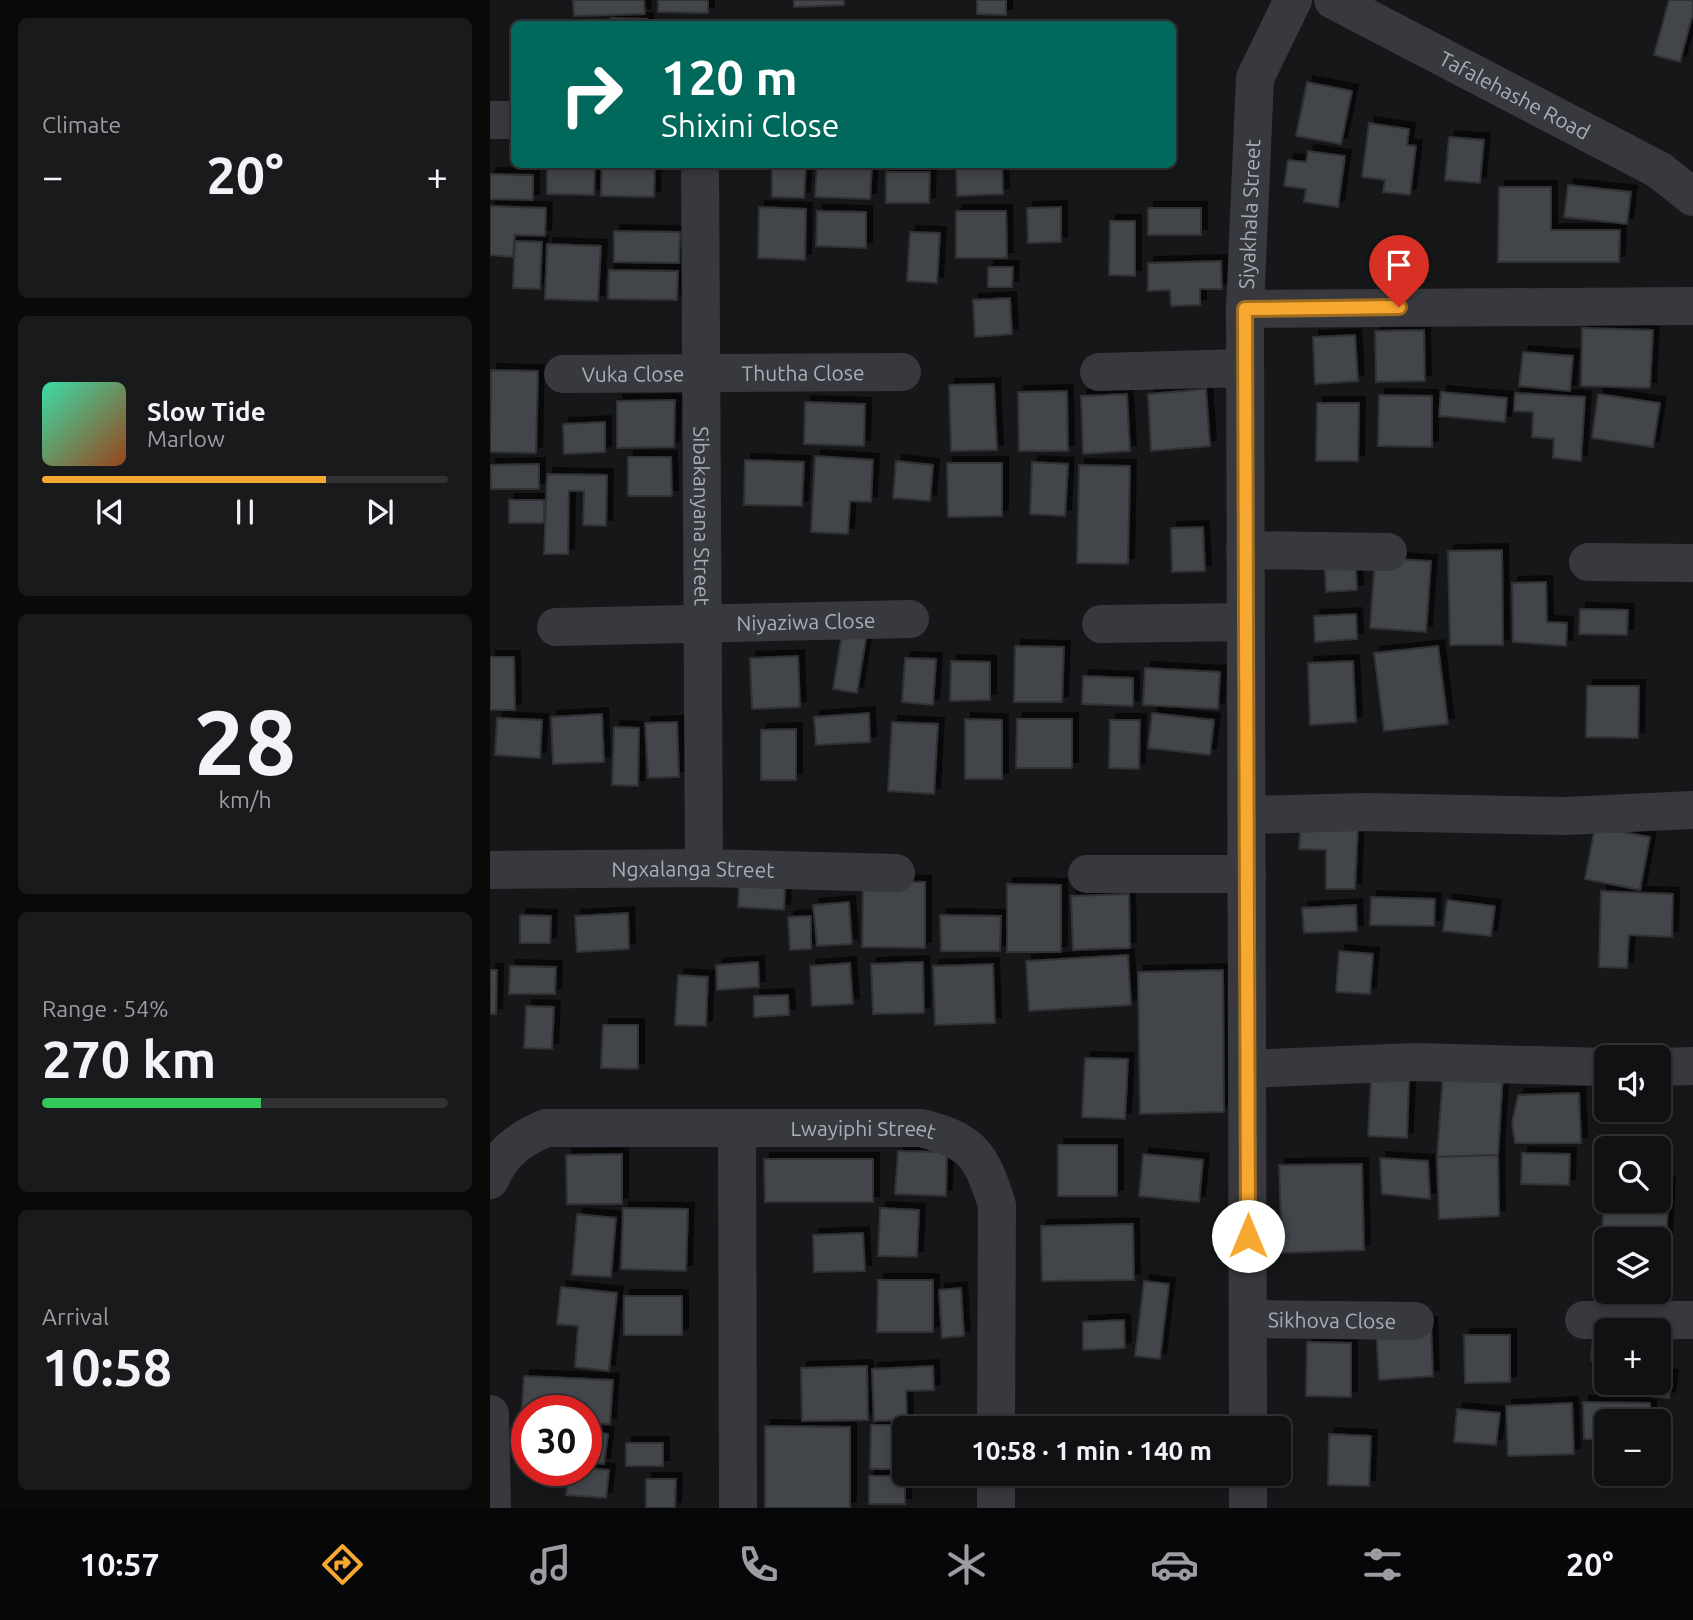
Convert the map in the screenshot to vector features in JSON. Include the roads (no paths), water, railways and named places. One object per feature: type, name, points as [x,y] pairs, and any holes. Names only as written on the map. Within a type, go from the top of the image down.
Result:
[{"type":"street","name":"Siyakhala Street","points":[[1248,1416],[1245,309],[1255,78],[1293,0]]},
{"type":"street","name":"Tafalehashe Road","points":[[1333,0],[1659,170],[1693,197]]},
{"type":"street","points":[[490,120],[511,120]]},
{"type":"street","name":"Sibakanyana Street","points":[[699,168],[703,372],[704,868]]},
{"type":"street","points":[[1245,309],[1693,306]]},
{"type":"street","points":[[1099,372],[1244,368]]},
{"type":"street","name":"Thutha Close","points":[[703,372],[902,372]]},
{"type":"street","name":"Vuka Close","points":[[563,374],[703,372]]},
{"type":"street","points":[[1245,550],[1388,552]]},
{"type":"street","points":[[1588,562],[1693,563]]},
{"type":"street","name":"Niyaziwa Close","points":[[556,627],[910,619]]},
{"type":"street","points":[[1101,624],[1245,622]]},
{"type":"street","points":[[1247,814],[1367,812],[1565,816],[1693,810]]},
{"type":"street","name":"Ngxalanga Street","points":[[490,870],[704,868],[896,873]]},
{"type":"street","points":[[1087,874],[1247,874]]},
{"type":"street","points":[[1247,1069],[1416,1062],[1594,1067]]},
{"type":"street","points":[[1671,1067],[1693,1066]]},
{"type":"street","name":"Lwayiphi Street","points":[[490,1180],[499,1160],[519,1140],[546,1128],[921,1128],[948,1135],[968,1146],[987,1176],[997,1205],[996,1416]]},
{"type":"street","points":[[737,1128],[738,1508]]},
{"type":"street","name":"Sikhova Close","points":[[1248,1319],[1415,1321]]},
{"type":"street","points":[[1584,1320],[1693,1320]]},
{"type":"street","points":[[490,1414],[492,1508]]},
{"type":"street","points":[[996,1486],[996,1508]]},
{"type":"street","points":[[1248,1486],[1248,1508]]}]
